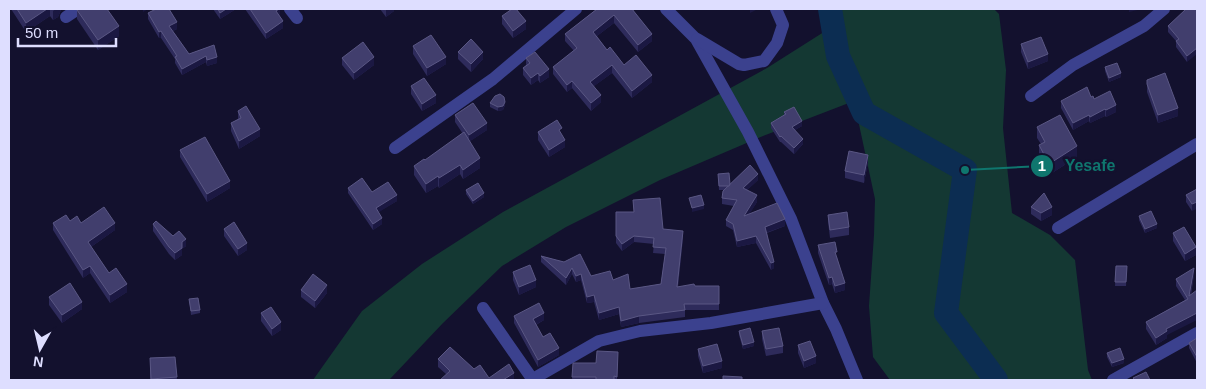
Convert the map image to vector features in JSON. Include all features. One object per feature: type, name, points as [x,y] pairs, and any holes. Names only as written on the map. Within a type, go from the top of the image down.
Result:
[{"type":"street","points":[[66,17],[78,9]]},
{"type":"street","points":[[395,148],[493,79],[576,9]]},
{"type":"street","points":[[666,9],[696,39],[739,64],[744,65],[764,61],[777,43],[783,25],[776,9]]},
{"type":"street","points":[[1032,96],[1074,65],[1144,26],[1164,9]]},
{"type":"street","points":[[696,39],[748,132],[792,219],[823,303],[836,328],[857,380]]},
{"type":"street","points":[[1058,228],[1197,144]]},
{"type":"street","points":[[484,308],[533,380],[599,341],[640,331],[711,323],[823,303]]},
{"type":"street","points":[[1113,380],[1197,333]]},
{"type":"green space","points":[[819,9],[994,9],[999,14],[1006,70],[1003,128],[1012,213],[1050,235],[1075,260],[1088,370],[1092,380],[890,380],[873,357],[869,306],[875,199],[854,101],[763,136],[660,180],[566,227],[502,266],[443,323],[389,380],[313,380],[362,311],[422,264],[503,212],[767,68],[827,30]]},
{"type":"building","points":[[17,9],[47,9],[26,23]]},
{"type":"building","points":[[107,9],[119,26],[98,40],[77,10]]},
{"type":"building","points":[[156,9],[169,9],[177,22],[169,26],[189,54],[214,45],[217,57],[207,60],[206,56],[182,69],[175,57],[177,56],[161,31],[159,32],[148,13]]},
{"type":"building","points":[[218,9],[226,9],[220,13]]},
{"type":"building","points":[[250,9],[279,9],[276,11],[283,21],[266,33]]},
{"type":"building","points":[[512,9],[516,9],[526,21],[513,31],[502,16]]},
{"type":"building","points":[[597,9],[632,9],[652,34],[638,45],[614,15],[593,32],[607,50],[610,47],[624,65],[636,55],[652,75],[632,91],[612,65],[590,82],[601,95],[591,103],[572,81],[567,85],[553,67],[577,48],[565,34]]},
{"type":"building","points":[[1186,9],[1197,9],[1197,48],[1187,56],[1176,41],[1179,39],[1168,26]]},
{"type":"building","points":[[431,35],[446,57],[427,68],[413,46]]},
{"type":"building","points":[[1041,37],[1048,54],[1028,62],[1021,44]]},
{"type":"building","points":[[471,39],[483,52],[471,64],[458,52]]},
{"type":"building","points":[[363,42],[374,57],[354,73],[342,58]]},
{"type":"building","points":[[535,52],[549,69],[540,76],[538,73],[531,78],[523,68],[530,63],[526,58]]},
{"type":"building","points":[[1117,63],[1121,73],[1109,78],[1105,67]]},
{"type":"building","points":[[1165,73],[1178,108],[1158,115],[1147,80]]},
{"type":"building","points":[[424,78],[436,95],[422,104],[411,86]]},
{"type":"building","points":[[1087,87],[1091,97],[1093,96],[1094,99],[1110,91],[1116,105],[1073,123],[1061,101]]},
{"type":"building","points":[[500,94],[504,97],[505,102],[503,106],[498,107],[490,103],[495,96]]},
{"type":"building","points":[[473,103],[487,123],[469,135],[455,115]]},
{"type":"building","points":[[246,106],[260,129],[239,141],[231,123],[241,118],[238,111]]},
{"type":"building","points":[[794,107],[802,121],[792,127],[803,139],[794,148],[780,137],[771,123],[786,114],[784,112]]},
{"type":"building","points":[[1060,115],[1077,146],[1049,164],[1039,145],[1045,142],[1037,127]]},
{"type":"building","points":[[557,120],[562,128],[559,130],[565,140],[549,150],[538,132]]},
{"type":"building","points":[[464,132],[480,158],[463,170],[460,165],[426,184],[414,166]]},
{"type":"building","points":[[205,137],[230,181],[207,194],[180,150]]},
{"type":"building","points":[[849,151],[868,155],[864,175],[845,171]]},
{"type":"building","points":[[750,165],[758,174],[743,188],[757,195],[744,216],[777,203],[785,219],[765,227],[774,262],[771,263],[756,236],[737,241],[733,224],[726,220],[737,200],[722,198],[723,191]]},
{"type":"building","points":[[729,173],[729,186],[719,186],[718,174]]},
{"type":"building","points":[[362,178],[372,192],[388,182],[397,195],[376,208],[382,218],[373,224],[348,188]]},
{"type":"building","points":[[478,183],[484,193],[473,201],[466,190]]},
{"type":"building","points":[[1197,189],[1197,202],[1192,204],[1186,195]]},
{"type":"building","points":[[1044,193],[1052,207],[1041,213],[1031,207]]},
{"type":"building","points":[[701,195],[704,205],[692,208],[689,198]]},
{"type":"building","points":[[660,198],[663,229],[683,231],[677,287],[694,284],[695,286],[719,286],[719,304],[684,304],[685,310],[639,316],[621,321],[619,307],[599,313],[594,295],[587,297],[581,274],[576,276],[572,268],[566,278],[541,256],[564,262],[580,254],[591,276],[610,271],[613,280],[628,274],[630,289],[661,284],[666,248],[653,247],[654,238],[634,236],[622,244],[616,236],[616,212],[634,212],[633,200]]},
{"type":"building","points":[[104,207],[115,223],[88,242],[109,273],[116,268],[127,284],[110,295],[90,266],[83,270],[53,223],[66,215],[70,221],[77,216],[81,223]]},
{"type":"building","points":[[1151,211],[1157,224],[1145,229],[1139,216]]},
{"type":"building","points":[[847,212],[849,227],[830,230],[828,215]]},
{"type":"building","points":[[156,221],[173,236],[179,231],[186,239],[182,242],[182,248],[175,253],[169,247],[153,224]]},
{"type":"building","points":[[234,222],[247,243],[238,249],[224,229]]},
{"type":"building","points":[[1184,227],[1196,247],[1185,254],[1173,233]]},
{"type":"building","points":[[835,242],[837,252],[835,252],[845,283],[835,286],[832,277],[829,278],[818,245]]},
{"type":"building","points":[[530,265],[536,280],[519,287],[513,272]]},
{"type":"building","points":[[1116,266],[1127,266],[1126,282],[1115,282]]},
{"type":"building","points":[[1194,268],[1189,296],[1197,290],[1197,313],[1166,329],[1167,331],[1156,338],[1146,322],[1188,299],[1176,279]]},
{"type":"building","points":[[313,274],[327,285],[315,301],[301,290]]},
{"type":"building","points":[[70,283],[82,302],[62,315],[49,297]]},
{"type":"building","points":[[198,298],[200,310],[191,311],[189,299]]},
{"type":"building","points":[[539,303],[544,313],[533,319],[543,337],[550,333],[559,348],[538,360],[514,316]]},
{"type":"building","points":[[271,307],[281,322],[272,329],[261,313]]},
{"type":"building","points":[[750,328],[754,342],[743,345],[739,331]]},
{"type":"building","points":[[779,328],[783,346],[766,349],[762,331]]},
{"type":"building","points":[[1197,338],[1197,357],[1189,343]]},
{"type":"building","points":[[810,341],[816,356],[804,361],[798,345]]},
{"type":"building","points":[[717,344],[722,361],[703,366],[698,349]]},
{"type":"building","points":[[450,347],[474,369],[480,365],[489,378],[509,364],[514,373],[503,380],[440,380],[450,371],[438,359]]},
{"type":"building","points":[[1120,348],[1124,359],[1112,363],[1107,353]]},
{"type":"building","points":[[597,351],[618,352],[617,377],[614,376],[614,380],[596,380],[596,377],[572,377],[573,363],[596,363]]},
{"type":"building","points":[[175,357],[177,377],[151,379],[150,358]]},
{"type":"building","points":[[1146,372],[1150,380],[1135,380],[1133,378]]},
{"type":"building","points":[[723,376],[742,377],[742,380],[723,380]]},
{"type":"waterway","points":[[830,9],[838,56],[864,113],[965,170],[946,313],[996,380]]},
{"type":"place","name":"Yesafe","points":[[965,170]]}]
